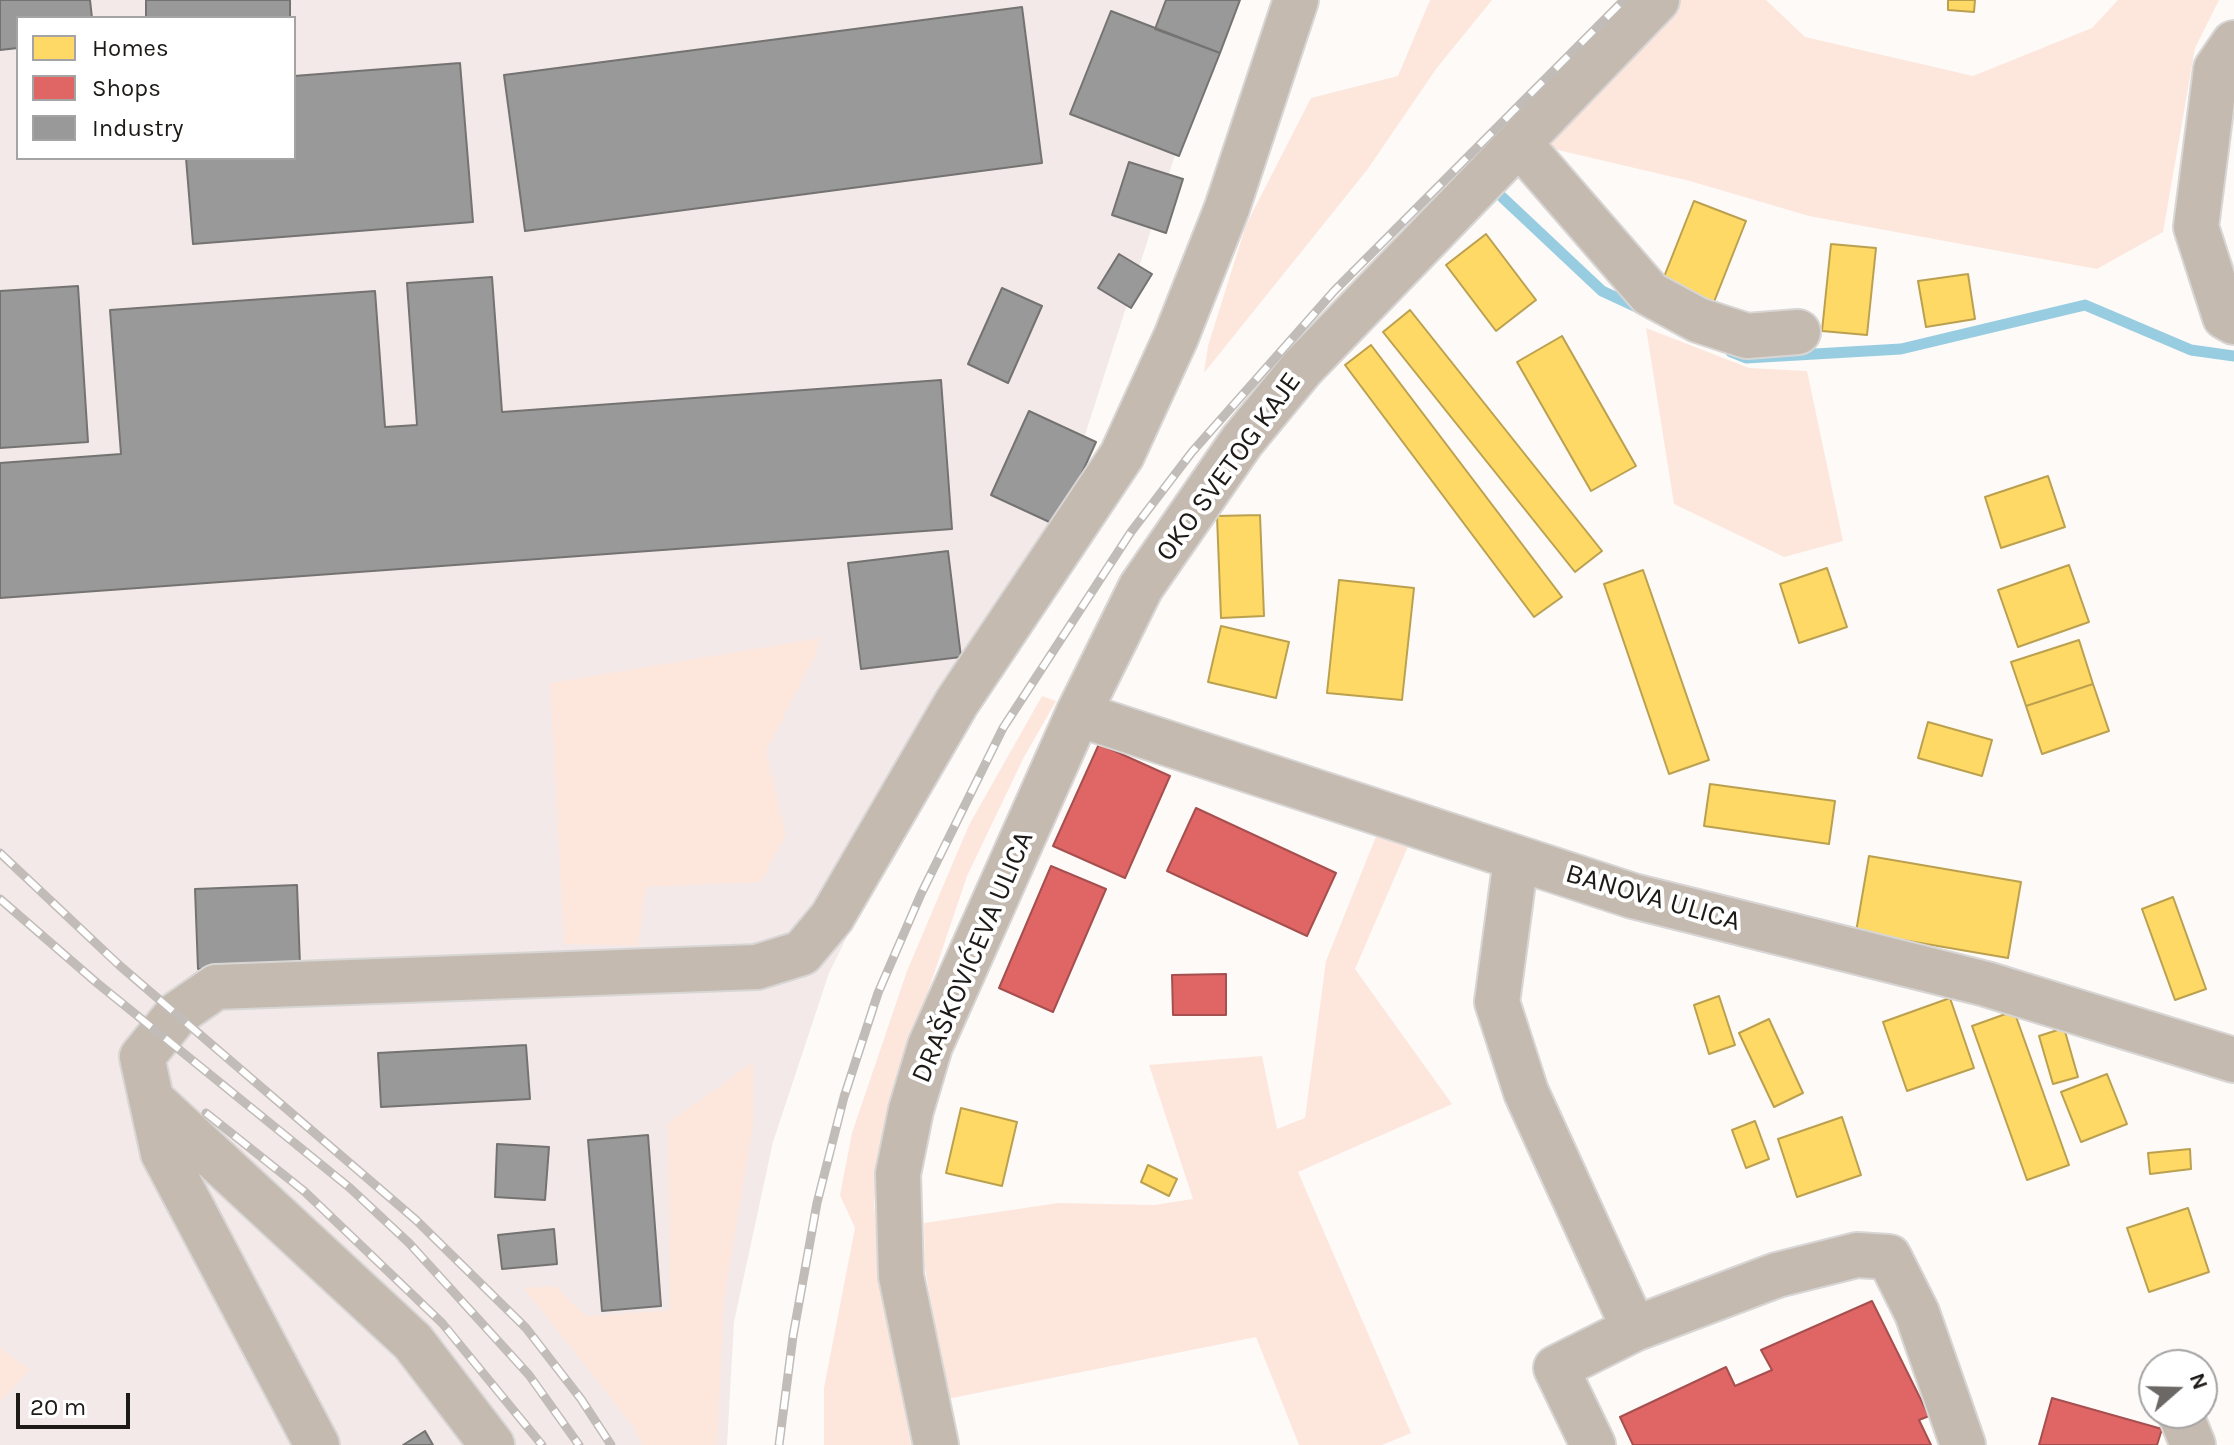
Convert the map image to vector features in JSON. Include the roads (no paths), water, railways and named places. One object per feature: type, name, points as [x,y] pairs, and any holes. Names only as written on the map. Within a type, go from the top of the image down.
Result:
[{"type":"street","points":[[317,1445],[163,1153],[142,1057],[177,1014],[216,987],[757,967],[802,953],[832,917],[957,702],[1122,455],[1176,337],[1227,208],[1296,0]]},
{"type":"street","name":"OKO SVETOG KAJE","points":[[1078,714],[1141,587],[1242,441],[1321,347],[1657,0]]},
{"type":"street","points":[[2234,43],[2216,69],[2196,227],[2225,317],[2234,322]]},
{"type":"street","points":[[1520,144],[1650,294],[1698,320],[1747,336],[1798,332]]},
{"type":"street","name":"BANOVA ULICA","points":[[1078,714],[1633,896],[1986,984],[2234,1060]]},
{"type":"street","name":"DRAŠKOVIĆEVA ULICA","points":[[936,1445],[901,1276],[898,1174],[930,1046],[1078,714]]},
{"type":"street","points":[[1516,859],[1497,1002],[1526,1092],[1634,1329]]},
{"type":"street","points":[[151,1099],[413,1342],[492,1445]]},
{"type":"street","points":[[1593,1445],[1556,1368],[1634,1329],[1777,1275],[1857,1255],[1889,1257],[1917,1313],[1963,1445]]},
{"type":"waterway","points":[[1502,197],[1602,291],[1643,310]]},
{"type":"waterway","points":[[1731,352],[1746,358],[1901,349],[2085,305],[2191,350],[2234,356]]},
{"type":"railway","points":[[779,1445],[793,1336],[817,1203],[844,1097],[878,993],[921,894],[1003,728],[1131,532],[1192,452],[1335,290],[1624,0]]},
{"type":"railway","points":[[0,853],[119,965],[416,1220],[526,1328],[581,1399],[611,1445]]},
{"type":"railway","points":[[0,899],[97,983],[350,1188],[409,1243],[529,1375],[579,1445]]},
{"type":"railway","points":[[206,1113],[304,1191],[442,1323],[542,1445]]}]
